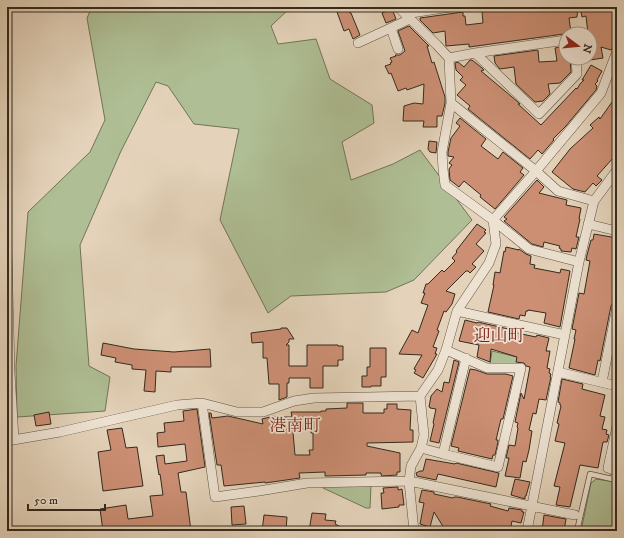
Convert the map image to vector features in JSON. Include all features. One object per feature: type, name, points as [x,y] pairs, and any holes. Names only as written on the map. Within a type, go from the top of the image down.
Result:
[{"type":"street","points":[[398,7],[449,58],[451,103],[442,152],[445,185],[493,220],[529,249],[579,262]]},
{"type":"street","points":[[358,43],[391,28],[408,17],[450,7]]},
{"type":"street","points":[[391,28],[398,49]]},
{"type":"street","points":[[449,58],[558,41]]},
{"type":"street","points":[[414,531],[409,481],[410,466],[421,448],[424,435],[420,396],[438,370],[446,350],[457,310],[489,263],[496,244],[493,220],[601,93],[617,51]]},
{"type":"street","points":[[475,53],[539,114],[577,74],[576,66]]},
{"type":"street","points":[[451,103],[536,171],[558,191],[594,201]]},
{"type":"street","points":[[527,531],[579,262],[588,224],[594,201],[617,170]]},
{"type":"street","points":[[588,224],[617,231]]},
{"type":"street","points":[[7,251],[10,440],[60,432],[177,405],[202,403],[237,412],[263,412],[294,401],[314,398],[420,396]]},
{"type":"street","points":[[602,382],[617,307]]},
{"type":"street","points":[[457,310],[565,335]]},
{"type":"street","points":[[421,448],[498,467],[521,368],[487,368],[446,350]]},
{"type":"street","points":[[443,454],[466,358]]},
{"type":"street","points":[[558,372],[617,386]]},
{"type":"street","points":[[202,403],[215,497],[307,482],[409,481],[575,515]]},
{"type":"street","points":[[615,472],[608,468],[617,426]]},
{"type":"lane","points":[[578,531],[590,474],[612,479],[615,472]]},
{"type":"green space","points":[[92,7],[291,7],[271,26],[278,44],[316,39],[330,79],[372,105],[374,123],[342,142],[351,180],[393,164],[420,150],[472,220],[414,280],[386,292],[291,296],[268,313],[220,220],[239,129],[194,124],[168,86],[156,82],[121,151],[80,245],[89,366],[110,377],[105,411],[17,417],[16,366],[28,212],[90,152],[105,120],[87,18]]},
{"type":"green space","points":[[492,351],[521,358],[519,364],[490,364]]},
{"type":"green space","points":[[617,476],[617,531],[581,531],[591,483],[596,479],[615,482]]},
{"type":"green space","points":[[323,486],[371,486],[370,508],[366,508],[323,488]]},
{"type":"building","points":[[501,7],[578,7],[577,17],[569,18],[570,26],[558,26],[558,35],[469,47],[469,44],[446,46],[445,31],[433,33],[420,20],[420,18],[463,12],[466,25],[483,23],[482,11],[501,9]]},
{"type":"building","points":[[580,7],[617,7],[617,40],[611,50],[601,47],[603,58],[598,59],[598,26],[587,26],[586,16],[582,17]]},
{"type":"building","points":[[348,8],[360,35],[353,39],[349,29],[344,31],[337,12]]},
{"type":"building","points":[[392,9],[396,19],[386,23],[382,13]]},
{"type":"building","points":[[409,26],[429,46],[427,46],[432,63],[434,62],[445,97],[442,116],[437,116],[437,127],[423,127],[424,121],[403,121],[404,106],[414,103],[423,104],[424,84],[407,90],[406,88],[398,91],[391,73],[389,74],[385,66],[391,64],[390,63],[392,62],[390,58],[396,56],[395,55],[400,55],[405,51],[398,31]]},
{"type":"building","points":[[558,47],[558,66],[571,66],[571,72],[560,83],[548,84],[550,94],[543,101],[535,102],[516,84],[514,67],[500,69],[495,63],[494,56],[538,50],[539,62],[557,61],[555,48]]},
{"type":"building","points":[[470,60],[472,60],[484,70],[481,71],[518,102],[520,104],[518,104],[541,125],[576,88],[577,89],[584,80],[582,80],[590,66],[602,71],[597,80],[598,81],[595,84],[597,86],[596,90],[553,139],[554,140],[542,154],[538,150],[530,159],[468,109],[470,106],[457,95],[466,85],[460,80],[463,77],[456,70],[455,63],[458,62],[464,67]]},
{"type":"building","points":[[617,95],[617,119],[613,125],[617,130],[617,162],[613,158],[597,176],[602,180],[596,186],[593,183],[585,192],[573,189],[552,172],[570,149],[593,128],[590,125],[599,117],[600,119]]},
{"type":"building","points":[[460,118],[486,139],[481,146],[498,159],[503,152],[523,168],[520,172],[524,175],[495,209],[464,181],[459,187],[450,180],[449,169],[452,165],[449,163],[454,157],[448,156],[448,152],[451,138],[460,126],[456,123]]},
{"type":"building","points":[[429,141],[437,142],[436,153],[430,152],[428,149]]},
{"type":"building","points":[[537,180],[544,187],[539,193],[567,200],[566,205],[581,208],[576,237],[579,237],[576,249],[572,248],[571,252],[561,251],[559,248],[560,246],[544,242],[543,247],[532,244],[504,221],[507,219],[504,217]]},
{"type":"building","points":[[477,224],[486,230],[484,232],[486,233],[476,244],[484,251],[472,264],[476,267],[470,273],[466,271],[446,291],[455,294],[452,304],[446,312],[444,311],[437,330],[439,331],[433,347],[437,348],[435,354],[437,354],[423,378],[414,373],[416,370],[414,369],[422,355],[399,354],[412,330],[418,333],[428,305],[421,303],[425,293],[423,293],[426,284],[428,284],[442,270],[444,272],[455,261],[452,258],[457,252],[456,251]]},
{"type":"building","points":[[594,234],[617,238],[617,296],[611,306],[600,361],[598,360],[595,375],[569,368],[576,330],[572,329],[579,293],[584,294],[590,261],[586,260]]},
{"type":"building","points":[[506,247],[519,249],[531,256],[530,264],[535,265],[534,268],[560,273],[561,269],[570,271],[560,327],[544,323],[546,313],[528,310],[526,311],[525,316],[520,315],[519,319],[488,312],[494,285],[495,272],[500,273]]},
{"type":"building","points":[[465,320],[517,331],[517,333],[549,338],[546,351],[550,351],[547,368],[550,369],[549,373],[551,374],[551,377],[546,400],[539,399],[536,414],[533,413],[529,430],[532,431],[529,450],[526,462],[523,461],[520,478],[505,476],[509,458],[506,458],[509,445],[515,446],[518,423],[515,422],[521,393],[524,399],[530,367],[526,366],[524,363],[516,362],[517,357],[491,349],[490,362],[477,357],[479,345],[459,341]]},
{"type":"building","points":[[287,328],[294,339],[289,339],[289,342],[286,345],[289,345],[289,366],[307,366],[307,345],[343,346],[343,360],[338,360],[338,366],[323,366],[323,388],[310,388],[310,378],[289,378],[289,383],[287,383],[287,397],[279,400],[279,384],[269,384],[267,358],[263,358],[263,342],[252,343],[251,333]]},
{"type":"building","points":[[103,343],[134,349],[174,352],[210,349],[211,367],[171,367],[171,372],[156,371],[155,392],[144,391],[146,370],[132,369],[132,365],[115,362],[116,358],[101,355]]},
{"type":"building","points":[[370,348],[386,348],[386,377],[381,377],[381,386],[362,387],[362,376],[367,376],[367,367],[370,367]]},
{"type":"building","points":[[454,360],[459,362],[439,443],[430,441],[436,409],[429,407],[431,396],[437,389],[442,392],[444,382],[449,383]]},
{"type":"building","points":[[470,369],[487,374],[506,374],[513,376],[503,419],[501,419],[496,440],[498,440],[498,442],[495,455],[493,455],[492,459],[458,451],[459,448],[451,446]]},
{"type":"building","points":[[562,379],[583,384],[582,389],[605,395],[600,416],[605,417],[602,429],[607,430],[606,434],[609,435],[607,442],[603,442],[598,468],[580,465],[570,507],[556,505],[560,487],[554,486],[565,443],[555,441],[559,424],[557,423],[561,406],[558,402]]},
{"type":"building","points":[[347,403],[363,403],[363,413],[384,413],[384,409],[387,409],[387,404],[397,404],[397,409],[411,410],[410,430],[413,430],[413,442],[367,443],[367,446],[400,453],[400,472],[397,472],[397,475],[382,476],[381,473],[366,473],[366,475],[325,476],[325,472],[299,473],[300,478],[265,483],[224,486],[221,465],[217,465],[209,413],[211,413],[212,418],[228,416],[263,424],[262,419],[274,416],[292,417],[291,412],[321,412],[326,411],[326,409],[347,408]],"holes":[[[295,429],[311,429],[311,433],[313,433],[313,450],[309,450],[310,455],[295,455],[293,432],[295,432]]]},
{"type":"building","points":[[197,409],[205,467],[178,473],[181,492],[186,492],[191,531],[141,531],[141,527],[127,529],[127,527],[103,531],[100,509],[126,505],[128,519],[153,516],[150,496],[163,495],[156,456],[164,455],[165,464],[187,461],[185,444],[158,447],[157,433],[165,432],[164,423],[184,421],[183,411]]},
{"type":"building","points":[[49,412],[51,424],[36,426],[34,415]]},
{"type":"building","points":[[122,428],[126,448],[137,447],[143,486],[103,491],[98,452],[111,450],[107,430]]},
{"type":"building","points":[[426,459],[456,463],[499,473],[496,487],[438,474],[436,480],[417,476],[416,473],[423,471]]},
{"type":"building","points":[[515,479],[530,482],[525,499],[511,495]]},
{"type":"building","points":[[398,487],[398,490],[402,489],[404,505],[382,509],[381,493],[384,493],[383,488]]},
{"type":"building","points":[[422,490],[453,498],[457,497],[491,504],[490,506],[508,511],[509,508],[522,510],[522,512],[524,512],[521,523],[512,521],[510,531],[453,531],[444,528],[434,512],[430,527],[420,524],[424,503],[419,502]]},
{"type":"building","points":[[244,506],[246,524],[232,525],[231,507]]},
{"type":"building","points":[[312,513],[326,514],[325,520],[336,521],[335,524],[349,531],[309,531]]},
{"type":"building","points":[[264,515],[287,517],[286,531],[262,531]]},
{"type":"building","points":[[544,515],[566,519],[564,531],[542,531]]},
{"type":"district","name":"迎山町","points":[[499,335]]},
{"type":"district","name":"港南町","points":[[295,425]]}]
